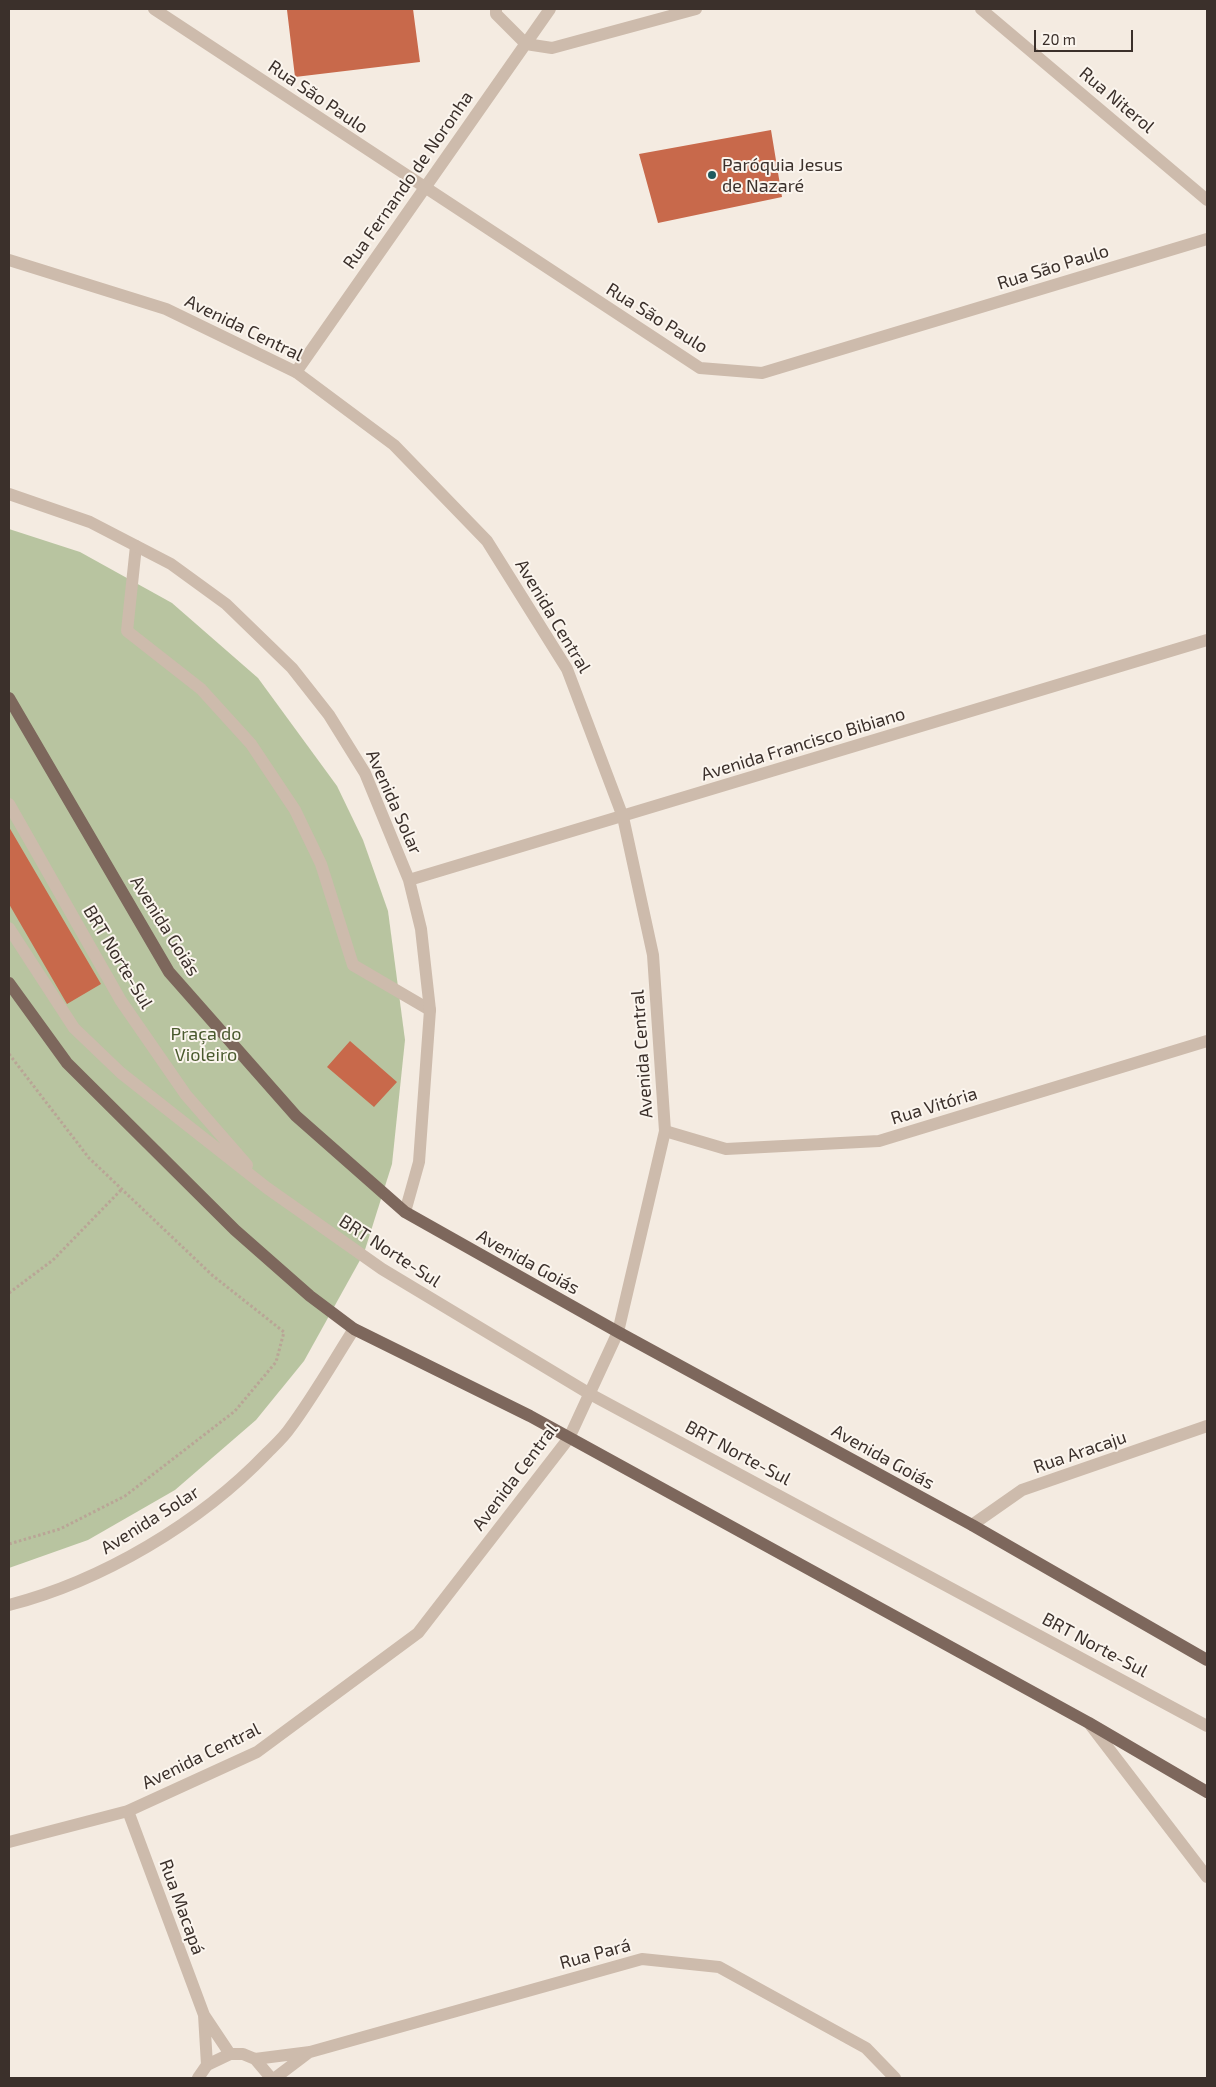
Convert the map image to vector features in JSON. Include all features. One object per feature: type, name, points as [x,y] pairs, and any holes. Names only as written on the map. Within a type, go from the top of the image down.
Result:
[{"type":"main road","name":"Avenida Goiás","points":[[9,698],[169,972],[296,1116],[405,1212],[618,1332],[972,1525],[1207,1660]]},
{"type":"main road","points":[[9,983],[67,1063],[235,1230],[310,1296],[354,1330],[569,1438],[1089,1723],[1207,1792]]},
{"type":"street","name":"Rua São Paulo","points":[[154,9],[700,368],[762,373],[1207,239]]},
{"type":"street","points":[[496,9],[496,14],[526,44],[552,48],[696,9]]},
{"type":"street","name":"Rua Fernando de Noronha","points":[[296,372],[550,9]]},
{"type":"street","name":"Rua Niterol","points":[[981,9],[1207,200]]},
{"type":"street","name":"Avenida Central","points":[[9,260],[166,309],[296,372],[394,445],[487,541],[567,669],[623,817],[653,955],[665,1131],[618,1332],[569,1438],[418,1633],[257,1752],[128,1811],[9,1842]]},
{"type":"street","name":"Avenida Solar","points":[[9,494],[90,522],[171,564],[226,604],[292,668],[329,715],[366,772],[409,880],[421,928],[430,1010],[419,1162],[405,1212]]},
{"type":"street","points":[[136,546],[127,631],[201,689],[251,744],[295,810],[321,864],[353,965],[430,1010]]},
{"type":"street","name":"Avenida Francisco Bibiano","points":[[409,880],[1207,640]]},
{"type":"street","name":"BRT Norte-Sul","points":[[9,804],[122,1000],[145,1036],[186,1095],[267,1188]]},
{"type":"street","name":"BRT Norte-Sul","points":[[9,928],[74,1028],[122,1073],[267,1188],[382,1270],[590,1394],[1207,1726]]},
{"type":"street","name":"Rua Vitória","points":[[665,1131],[726,1149],[879,1141],[1207,1041]]},
{"type":"street","name":"Avenida Solar","points":[[9,1605],[29,1600],[104,1571],[193,1518],[249,1472],[290,1429],[354,1330]]},
{"type":"street","name":"Rua Aracaju","points":[[972,1525],[1022,1490],[1207,1426]]},
{"type":"street","points":[[1089,1723],[1206,1873]]},
{"type":"street","name":"Rua Macapá","points":[[128,1811],[204,2015],[230,2054]]},
{"type":"street","name":"Rua Pará","points":[[230,2054],[243,2054],[255,2059],[310,2052],[642,1959],[719,1967],[866,2048],[895,2078]]},
{"type":"street","name":"Rua Macapá","points":[[204,2015],[207,2065]]},
{"type":"street","name":"Rua Pará","points":[[275,2078],[310,2052]]},
{"type":"street","points":[[198,2078],[207,2065],[230,2054]]},
{"type":"street","points":[[255,2059],[271,2078]]},
{"type":"path","points":[[9,1054],[89,1158],[212,1275],[284,1332],[276,1362],[234,1411],[125,1496],[60,1529],[9,1544]]},
{"type":"path","points":[[9,1293],[53,1260],[122,1190]]},
{"type":"green space","name":"Praça do Violeiro","points":[[9,529],[80,552],[172,603],[258,678],[337,786],[363,840],[388,911],[405,1040],[392,1164],[364,1253],[304,1361],[256,1420],[175,1490],[88,1540],[9,1568]]},
{"type":"building","points":[[413,9],[420,62],[295,77],[287,10]]},
{"type":"building","name":"Paróquia Jesus de Nazaré","points":[[771,130],[782,197],[658,223],[639,154]]},
{"type":"building","points":[[9,827],[101,984],[67,1004],[9,904]]},
{"type":"building","points":[[350,1041],[397,1082],[374,1107],[327,1067]]},
{"type":"place","name":"Paróquia Jesus de Nazaré","points":[[712,175]]}]
